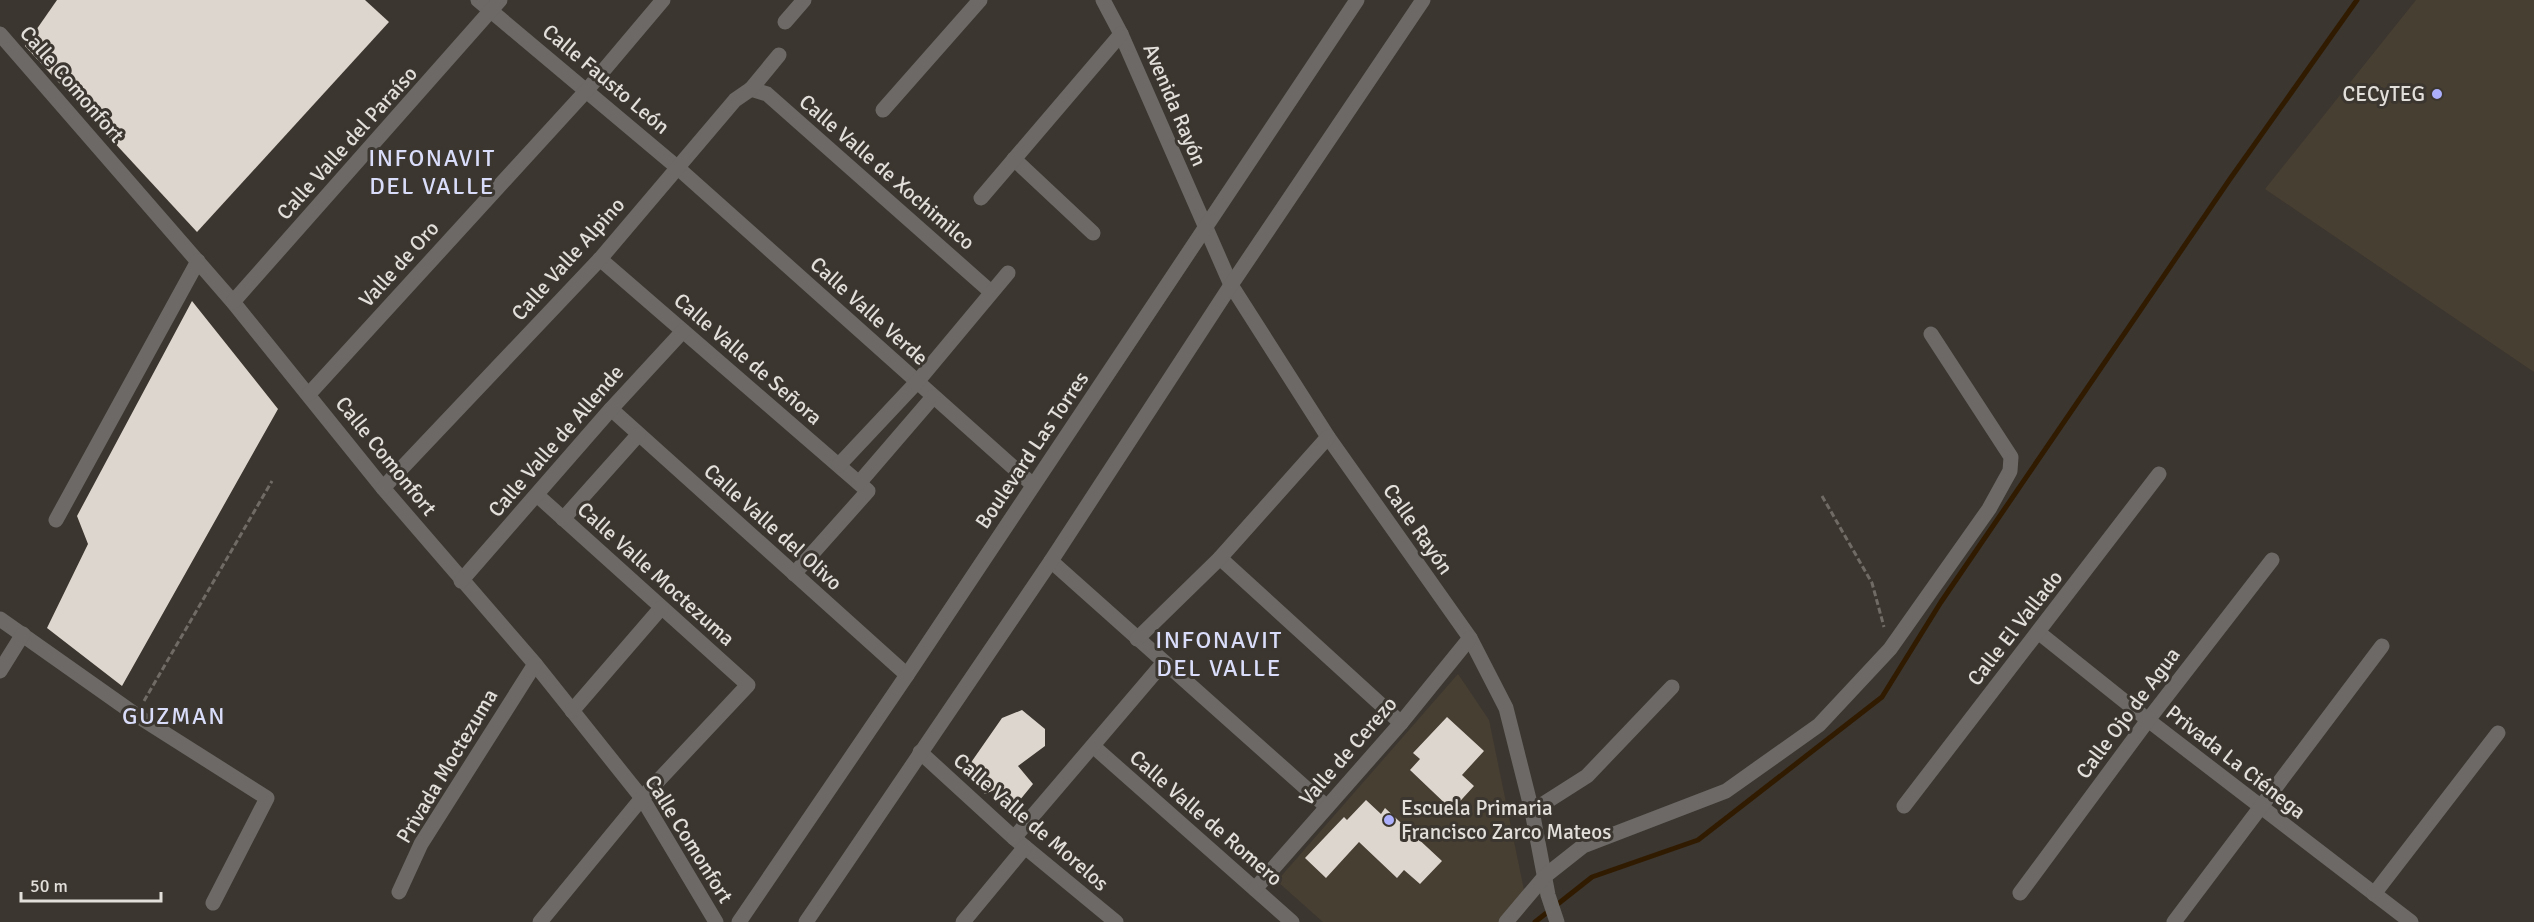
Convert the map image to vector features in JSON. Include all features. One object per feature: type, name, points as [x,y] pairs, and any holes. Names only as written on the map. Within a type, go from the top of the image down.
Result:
[{"type":"street","name":"Calle Fausto León","points":[[478,0],[496,6],[586,90],[678,168]]},
{"type":"street","name":"Valle de Oro","points":[[309,394],[586,90],[663,0]]},
{"type":"street","points":[[785,22],[804,0]]},
{"type":"street","points":[[883,110],[980,0]]},
{"type":"street","name":"Avenida Rayón","points":[[1103,0],[1121,34],[1205,228]]},
{"type":"street","name":"Boulevard Las Torres","points":[[739,922],[907,675],[1357,0]]},
{"type":"street","points":[[806,922],[1051,561],[1231,285],[1423,0]]},
{"type":"street","name":"Calle Valle del Paraíso","points":[[233,302],[496,6]]},
{"type":"street","name":"Calle Comonfort","points":[[0,34],[233,302],[383,488],[535,664],[642,798],[716,922]]},
{"type":"street","points":[[981,198],[1121,34]]},
{"type":"street","name":"Calle Valle Alpino","points":[[383,488],[600,259],[735,100],[751,89],[779,55]]},
{"type":"street","name":"Calle Valle de Xochimilco","points":[[751,89],[767,94],[991,292]]},
{"type":"street","points":[[1014,159],[1093,233]]},
{"type":"street","name":"Calle Valle Verde","points":[[678,168],[1033,485]]},
{"type":"street","name":"Calle Rayón","points":[[1205,228],[1231,285],[1328,437],[1470,638],[1506,708],[1532,811],[1548,895],[1557,921]]},
{"type":"street","name":"Calle Valle de Señora","points":[[600,259],[864,487]]},
{"type":"street","points":[[56,520],[198,261]]},
{"type":"street","points":[[839,465],[917,382],[1008,273]]},
{"type":"street","name":"Calle Valle de Allende","points":[[461,581],[611,409],[683,331]]},
{"type":"street","points":[[1506,922],[1545,876],[1583,846],[1726,791],[1819,725],[1890,650],[1989,509],[2010,471],[2011,458],[1931,334]]},
{"type":"street","points":[[794,574],[933,397]]},
{"type":"street","name":"Calle Valle del Olivo","points":[[611,409],[907,675]]},
{"type":"street","points":[[563,519],[638,435]]},
{"type":"street","points":[[1137,639],[1220,558],[1328,437]]},
{"type":"street","name":"Calle El Vallado","points":[[1904,806],[2159,474]]},
{"type":"street","name":"Calle Valle Moctezuma","points":[[537,495],[748,685],[642,798]]},
{"type":"street","points":[[1220,558],[1401,723]]},
{"type":"street","name":"Calle Ojo de Agua","points":[[2020,893],[2148,720],[2272,560]]},
{"type":"street","points":[[1051,561],[1327,807]]},
{"type":"street","points":[[572,711],[661,608]]},
{"type":"street","points":[[0,619],[136,716],[267,798],[213,903]]},
{"type":"street","name":"Privada La Ciénega","points":[[2038,632],[2261,809],[2410,922]]},
{"type":"street","points":[[0,671],[23,634]]},
{"type":"street","name":"Valle de Cerezo","points":[[1255,889],[1401,723],[1470,638]]},
{"type":"street","points":[[2174,922],[2382,646]]},
{"type":"street","points":[[963,922],[1093,746],[1164,662]]},
{"type":"street","name":"Privada Moctezuma","points":[[399,892],[421,844],[535,664]]},
{"type":"street","points":[[1532,811],[1587,776],[1672,687]]},
{"type":"street","points":[[2374,894],[2498,734]]},
{"type":"street","name":"Calle Valle de Romero","points":[[1093,746],[1292,922]]},
{"type":"street","name":"Calle Valle de Morelos","points":[[920,752],[1020,842],[1116,922]]},
{"type":"street","points":[[540,922],[642,798]]},
{"type":"path","points":[[136,716],[272,481]]},
{"type":"path","points":[[1821,496],[1872,583],[1890,650]]},
{"type":"shaded area","name":"CECyTEG","points":[[2416,0],[2534,0],[2534,372],[2265,189]]},
{"type":"shaded area","name":"Escuela Primaria Francisco Zarco Mateos","points":[[1458,674],[1489,720],[1525,895],[1501,922],[1323,922],[1277,881]]},
{"type":"building","points":[[57,0],[365,0],[389,22],[197,232],[25,46]]},
{"type":"building","points":[[192,301],[278,409],[122,686],[47,628],[88,544],[77,516]]},
{"type":"building","points":[[1022,710],[1045,729],[1045,746],[1018,766],[1033,784],[1010,812],[1001,804],[994,790],[985,794],[963,774],[1002,718]]},
{"type":"building","points":[[1447,717],[1484,751],[1462,775],[1474,786],[1452,810],[1410,770],[1420,759],[1413,753]]},
{"type":"building","points":[[1366,800],[1381,814],[1385,808],[1442,861],[1420,884],[1404,870],[1397,878],[1359,842],[1326,878],[1305,858],[1344,817],[1347,820]]},
{"type":"waterway","points":[[1535,922],[1592,877],[1698,840],[1882,697],[1941,602],[2230,179],[2357,0]]},
{"type":"place","name":"CECyTEG","points":[[2437,94]]},
{"type":"place","name":"Escuela Primaria Francisco Zarco Mateos","points":[[1389,820]]},
{"type":"district","name":"INFONAVIT DEL VALLE","points":[[432,172]]},
{"type":"district","name":"INFONAVIT DEL VALLE","points":[[1219,654]]},
{"type":"district","name":"GUZMAN","points":[[174,716]]}]
